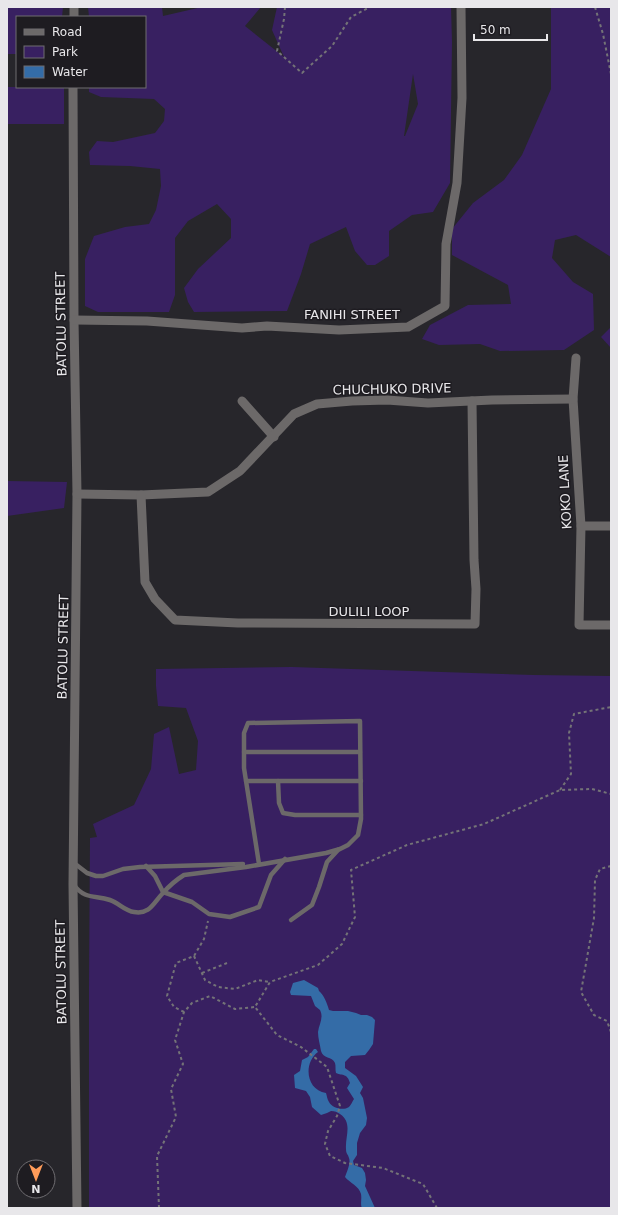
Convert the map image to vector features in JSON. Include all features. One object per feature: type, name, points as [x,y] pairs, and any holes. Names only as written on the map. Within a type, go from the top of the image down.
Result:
[{"type":"street","name":"FANIHI STREET","points":[[74,320],[147,321],[242,328],[267,326],[339,330],[408,327],[445,306],[446,244],[457,184],[462,98],[461,7]]},
{"type":"street","name":"BATOLU STREET","points":[[73,88],[74,320],[77,494],[73,884],[77,1208]]},
{"type":"street","name":"KOKO LANE","points":[[576,358],[573,399],[581,526],[579,625],[611,625]]},
{"type":"street","name":"CHUCHUKO DRIVE","points":[[77,494],[141,495],[208,492],[240,472],[294,414],[317,404],[387,400],[428,403],[573,399]]},
{"type":"street","points":[[242,401],[274,437]]},
{"type":"street","name":"DULILI LOOP","points":[[141,495],[145,582],[155,599],[175,620],[238,623],[475,624],[476,589],[474,560],[472,401]]},
{"type":"street","points":[[581,526],[611,526]]},
{"type":"lane","points":[[73,862],[87,873],[96,876],[104,876],[123,869],[146,866],[259,864],[326,853],[340,849],[348,845],[358,835],[361,815],[360,721],[248,723],[244,733],[244,768],[259,864]]},
{"type":"lane","points":[[244,752],[360,752]]},
{"type":"lane","points":[[246,781],[360,781]]},
{"type":"lane","points":[[278,781],[279,803],[284,813],[295,815],[361,815]]},
{"type":"lane","points":[[291,920],[312,905],[320,887],[327,862],[340,849]]},
{"type":"lane","points":[[146,866],[155,876],[163,892],[192,902],[209,914],[230,917],[259,907],[271,875],[285,859]]},
{"type":"lane","points":[[73,884],[81,894],[108,899],[128,911],[141,913],[152,907],[163,892],[177,879],[184,875],[265,863]]},
{"type":"path","points":[[285,7],[284,20],[277,51],[302,73],[332,46],[351,17],[370,7]]},
{"type":"path","points":[[596,7],[604,34],[611,74]]},
{"type":"path","points":[[560,790],[571,774],[569,733],[574,714],[611,707]]},
{"type":"path","points":[[194,956],[206,980],[218,987],[235,989],[258,980],[270,982],[318,965],[342,944],[355,917],[351,870],[407,845],[484,824],[560,790],[592,789],[611,794]]},
{"type":"path","points":[[611,866],[600,868],[595,880],[594,918],[581,992],[594,1015],[607,1021],[611,1032]]},
{"type":"path","points":[[184,1012],[174,1007],[167,996],[176,963],[194,956],[204,940],[209,914]]},
{"type":"path","points":[[202,973],[227,963]]},
{"type":"path","points":[[255,1007],[270,982]]},
{"type":"path","points":[[159,1208],[157,1156],[176,1117],[171,1089],[183,1064],[175,1040],[184,1012],[192,1003],[210,996],[235,1009],[255,1007]]},
{"type":"path","points":[[255,1007],[277,1035],[301,1047],[327,1067],[340,1106],[337,1116],[328,1131],[325,1144],[330,1156],[345,1163],[383,1168],[423,1184],[438,1208]]},
{"type":"green space","points":[[7,7],[63,7],[62,16],[16,16],[16,54],[7,54]]},
{"type":"green space","points":[[88,7],[162,7],[163,16],[202,7],[261,7],[245,26],[284,57],[272,30],[277,7],[451,7],[450,183],[433,212],[412,215],[389,231],[389,256],[375,265],[367,265],[355,251],[346,227],[310,244],[301,274],[287,311],[194,312],[188,302],[184,288],[198,269],[231,238],[231,219],[217,204],[188,221],[175,238],[175,295],[169,312],[98,312],[85,306],[85,259],[94,236],[125,227],[149,224],[156,210],[161,186],[160,169],[130,166],[90,165],[89,152],[97,141],[113,142],[155,133],[164,121],[165,109],[154,99],[101,97],[89,92],[89,88],[146,88],[146,16],[89,16]],"holes":[[[413,74],[418,104],[404,136]]]},
{"type":"green space","points":[[551,7],[611,7],[611,257],[576,235],[555,240],[552,258],[573,282],[593,294],[594,330],[564,350],[500,351],[480,344],[439,345],[422,339],[430,325],[468,305],[511,304],[508,285],[452,255],[452,229],[473,203],[504,180],[522,155],[551,89]]},
{"type":"green space","points":[[7,87],[64,88],[64,124],[7,124]]},
{"type":"green space","points":[[611,327],[611,348],[601,337]]},
{"type":"green space","points":[[7,481],[67,482],[64,508],[7,516]]},
{"type":"green space","points":[[292,667],[611,676],[611,1208],[89,1208],[90,838],[97,837],[93,824],[134,805],[151,769],[154,734],[169,727],[179,774],[196,770],[198,741],[186,708],[158,706],[156,669]]},
{"type":"water","points":[[304,980],[318,988],[325,999],[329,1010],[348,1011],[361,1015],[367,1015],[375,1020],[373,1044],[365,1055],[351,1056],[345,1062],[345,1068],[356,1076],[363,1087],[360,1093],[363,1098],[367,1118],[366,1125],[360,1133],[357,1143],[357,1155],[353,1161],[354,1165],[362,1168],[365,1173],[365,1186],[375,1208],[362,1208],[360,1191],[345,1177],[350,1162],[346,1151],[348,1130],[344,1118],[335,1111],[321,1115],[312,1107],[310,1097],[306,1091],[295,1088],[294,1075],[300,1071],[302,1060],[308,1057],[314,1049],[316,1049],[318,1052],[313,1057],[309,1069],[309,1076],[314,1087],[319,1091],[326,1093],[330,1104],[338,1108],[344,1109],[349,1107],[354,1099],[347,1088],[350,1083],[348,1078],[344,1075],[336,1073],[334,1061],[322,1054],[318,1032],[321,1018],[320,1010],[315,1006],[311,996],[291,995],[290,992],[293,983]]}]
